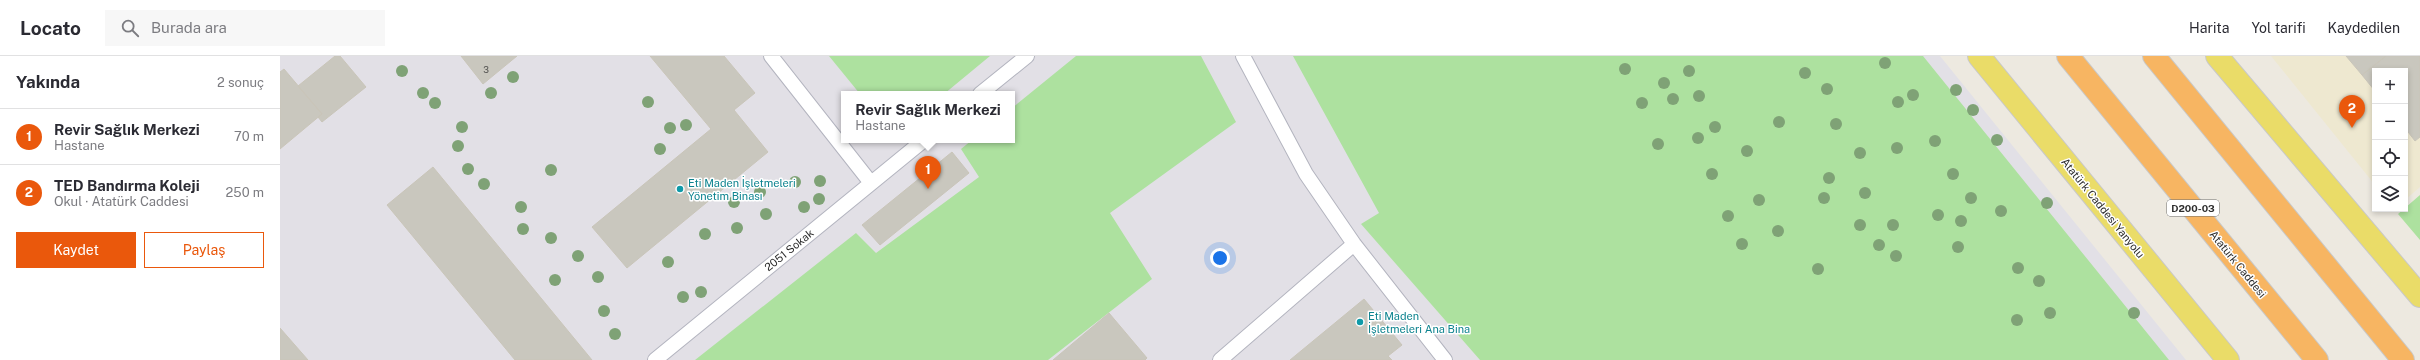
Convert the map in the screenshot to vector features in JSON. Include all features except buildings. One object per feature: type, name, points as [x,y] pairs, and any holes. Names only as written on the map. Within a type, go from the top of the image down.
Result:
[{"type":"highway","name":"Atatürk Caddesi","points":[[2068,56],[2317,360]]},
{"type":"highway","points":[[2154,56],[2403,360]]},
{"type":"main road","name":"Atatürk Caddesi Yanyolu","points":[[1979,56],[2228,360]]},
{"type":"main road","points":[[2217,56],[2420,296]]},
{"type":"lane","points":[[771,56],[871,183]]},
{"type":"lane","points":[[984,91],[1027,56]]},
{"type":"lane","points":[[1244,56],[1306,174],[1354,244],[1445,360]]},
{"type":"lane","name":"2051 Sokak","points":[[655,360],[920,143]]},
{"type":"lane","points":[[1220,360],[1354,244]]},
{"type":"shaded area","points":[[280,56],[1940,56],[2186,360],[280,360]]},
{"type":"shaded area","points":[[2271,56],[2420,56],[2420,187],[2408,197],[2408,68],[2372,68],[2372,181]]},
{"type":"green space","points":[[829,56],[990,56],[948,91],[858,91]]},
{"type":"green space","points":[[1076,56],[1201,56],[1236,122],[1110,213],[1152,279],[1048,360],[695,360],[856,233],[876,253],[979,177],[961,149],[968,143],[1015,143],[1015,106]]},
{"type":"green space","points":[[1293,56],[1923,56],[2169,360],[1480,360],[1361,224],[1379,213]]},
{"type":"green space","points":[[2420,195],[2420,240],[2398,214],[2400,212],[2408,212],[2408,205]]},
{"type":"place","name":"TED Bandırma Koleji","points":[[2352,128]]},
{"type":"place","name":"Eti Maden İşletmeleri Yönetim Binası","points":[[680,189]]},
{"type":"place","name":"Revir Sağlık Merkezi","points":[[928,189]]},
{"type":"place","name":"Eti Maden İşletmeleri Ana Bina","points":[[1360,322]]}]
